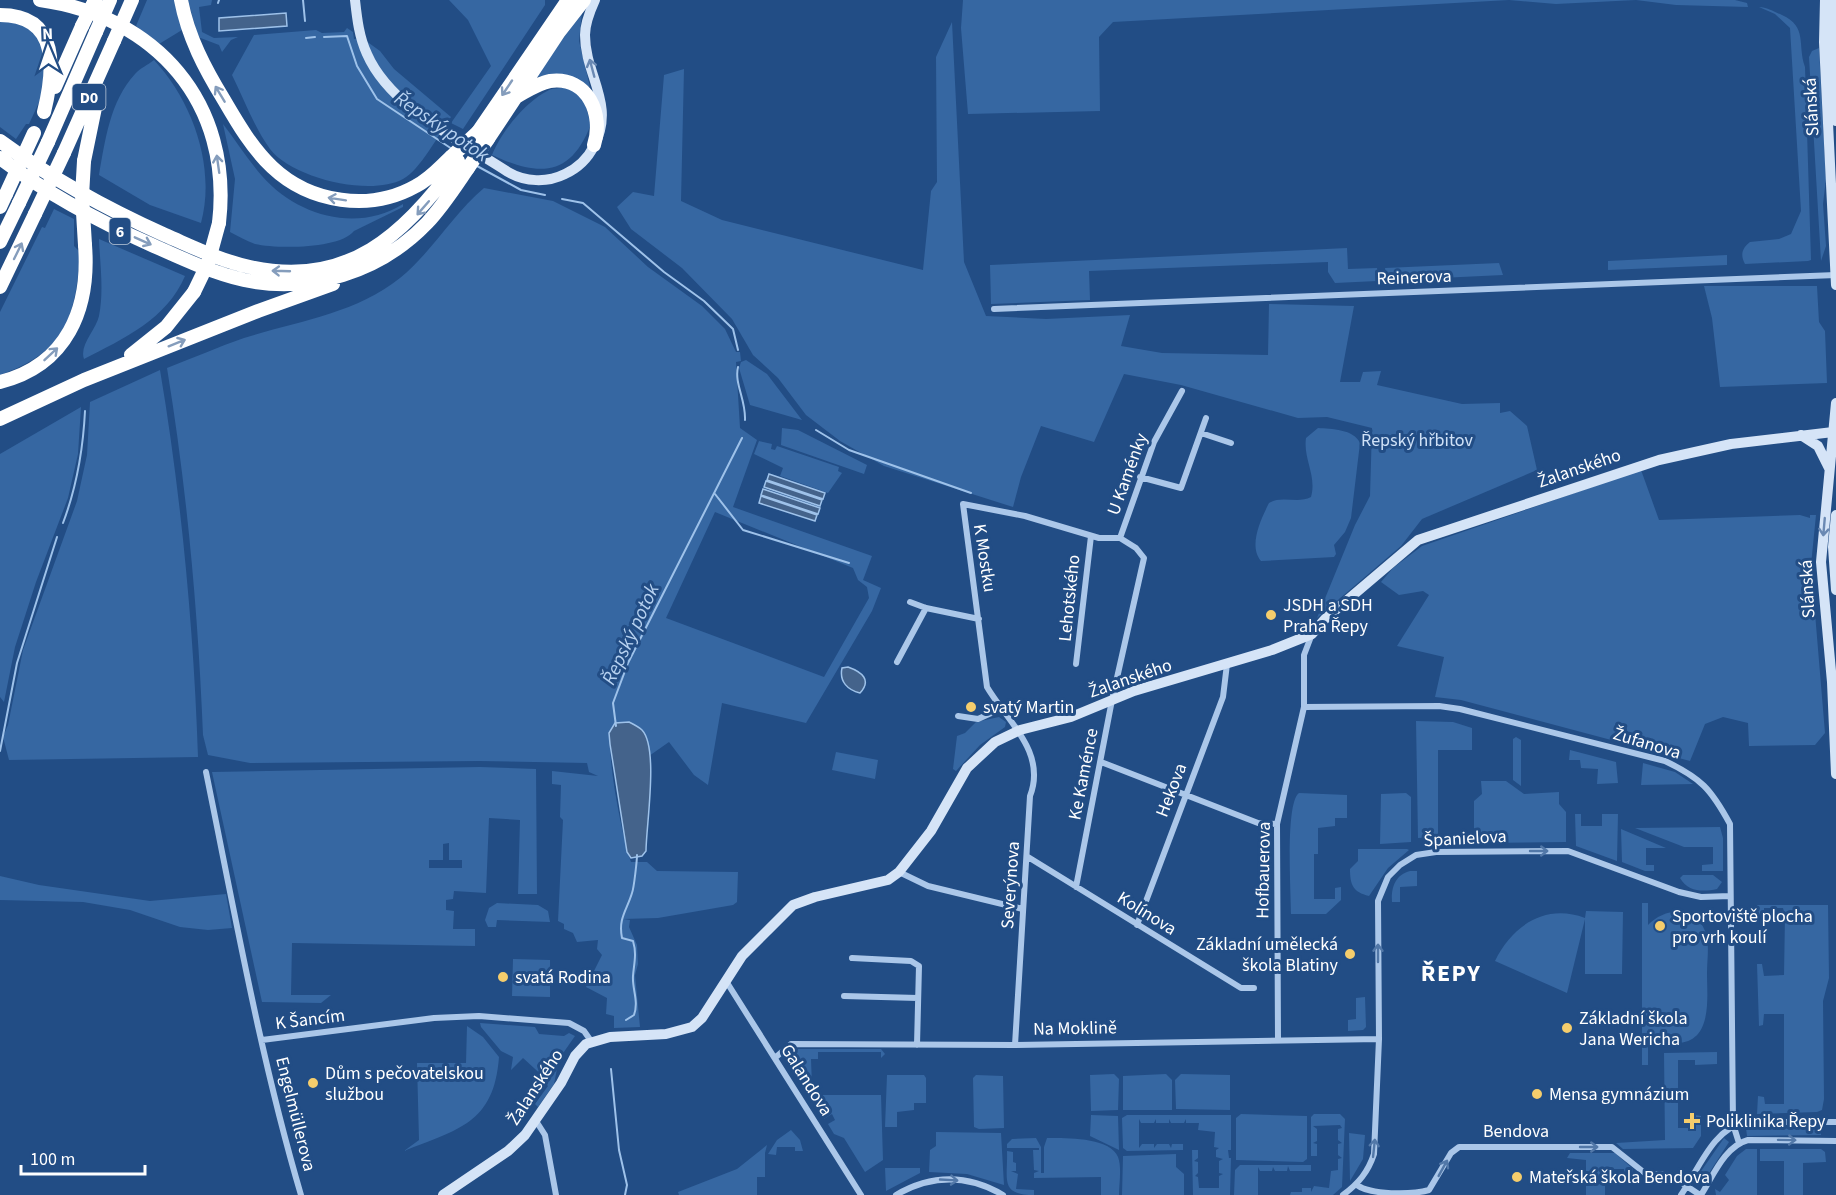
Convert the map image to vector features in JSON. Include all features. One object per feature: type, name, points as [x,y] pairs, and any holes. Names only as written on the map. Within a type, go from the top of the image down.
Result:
[{"type":"highway","points":[[40,0],[87,10],[123,24],[157,50],[179,74],[202,112],[214,142],[221,186],[219,223],[208,262],[194,292],[166,327],[149,342],[84,380]]},
{"type":"highway","points":[[2,201],[95,0]]},
{"type":"highway","name":"D0","points":[[0,242],[48,142],[110,0]]},
{"type":"highway","name":"D0","points":[[0,287],[64,153],[132,0]]},
{"type":"highway","points":[[181,0],[188,28],[203,64],[249,141],[280,174],[308,191],[351,201],[384,198],[416,186],[459,162],[483,135]]},
{"type":"highway","points":[[537,44],[555,0]]},
{"type":"highway","name":"6","points":[[483,135],[537,44],[568,0]]},
{"type":"highway","name":"6","points":[[0,141],[69,187],[147,227],[232,262],[280,271],[335,265],[384,242],[418,214],[514,98],[584,0]]},
{"type":"highway","points":[[0,15],[28,22],[48,44],[52,73],[44,112]]},
{"type":"highway","points":[[0,382],[26,373],[45,360],[60,345],[73,326],[81,307],[86,285],[81,196],[84,162],[104,65]]},
{"type":"highway","points":[[514,98],[548,81],[574,85],[586,94],[596,110],[598,129],[594,145]]},
{"type":"highway","name":"6","points":[[0,160],[59,198],[119,230],[233,277],[266,283],[299,283],[332,278],[374,262],[420,230],[442,205],[459,162]]},
{"type":"highway","points":[[0,419],[84,380],[258,310],[324,288],[374,262]]},
{"type":"street","points":[[355,0],[366,52],[388,88],[411,107],[508,172],[534,180],[557,178],[579,165],[594,145],[602,128],[603,112],[585,33],[595,0]]},
{"type":"street","points":[[1817,0],[1831,39]]},
{"type":"street","name":"Slánská","points":[[1825,0],[1831,39],[1836,121]]},
{"type":"street","name":"Slánská","points":[[1833,0],[1831,39],[1836,285]]},
{"type":"street","name":"Reinerova","points":[[994,309],[1836,275]]},
{"type":"street","name":"U Kaménky","points":[[1120,538],[1154,442],[1182,391]]},
{"type":"street","name":"Slánská","points":[[1836,403],[1821,562],[1832,682],[1836,774]]},
{"type":"street","points":[[1140,477],[1181,488],[1206,418]]},
{"type":"street","name":"Žalanského","points":[[443,1195],[508,1150],[536,1121],[561,1083],[575,1056],[591,1041],[610,1037],[666,1034],[692,1027],[702,1018],[742,956],[794,905],[815,897],[888,880],[899,872],[931,831],[967,768],[994,742],[1020,730],[1071,717],[1112,700],[1250,658],[1312,634],[1325,619],[1419,540],[1659,459],[1725,445],[1835,432]]},
{"type":"street","points":[[1201,433],[1231,443]]},
{"type":"street","points":[[1801,435],[1818,446],[1830,469]]},
{"type":"street","name":"K Mostku","points":[[1020,730],[999,709],[987,687],[963,504],[1025,516],[1091,536],[1120,538]]},
{"type":"street","name":"Slánská","points":[[1836,515],[1833,547],[1836,590]]},
{"type":"street","name":"Lehotského","points":[[1076,664],[1091,536]]},
{"type":"street","name":"Ke Kaménce","points":[[1076,887],[1112,700],[1144,561],[1136,548],[1120,538]]},
{"type":"street","points":[[910,602],[926,608],[979,619]]},
{"type":"street","points":[[897,662],[926,608]]},
{"type":"street","name":"Hofbauerova","points":[[1278,1040],[1277,825],[1304,707],[1304,655],[1312,634]]},
{"type":"street","name":"Hekova","points":[[1137,925],[1223,697],[1227,664]]},
{"type":"street","name":"Žufanova","points":[[1304,707],[1438,706],[1460,709],[1665,761],[1692,774],[1715,796],[1730,824],[1733,1124],[1739,1143]]},
{"type":"street","points":[[958,716],[978,718],[999,709]]},
{"type":"street","name":"Severýnova","points":[[1015,1045],[1030,796],[1035,782],[1031,756],[1020,730]]},
{"type":"street","points":[[1101,762],[1258,823],[1277,825]]},
{"type":"street","name":"K Šancím","points":[[206,772],[237,934],[262,1040],[434,1018],[479,1016],[569,1023],[584,1030],[591,1041]]},
{"type":"street","name":"Španielova","points":[[1343,1195],[1357,1185],[1370,1167],[1374,1154],[1379,1039],[1378,901],[1388,877],[1400,865],[1416,855],[1436,852],[1569,851],[1679,892],[1701,897],[1730,897]]},
{"type":"street","name":"Kolínova","points":[[1028,857],[1241,988],[1254,988]]},
{"type":"street","points":[[899,872],[928,886],[1023,909]]},
{"type":"street","points":[[852,958],[911,961],[919,966],[917,1045]]},
{"type":"street","name":"Galandova","points":[[726,981],[861,1195]]},
{"type":"street","points":[[844,996],[918,998]]},
{"type":"street","name":"Na Moklině","points":[[776,1057],[791,1044],[1015,1045],[1379,1039]]},
{"type":"street","name":"Engelmüllerova","points":[[262,1040],[281,1129],[301,1195]]},
{"type":"street","points":[[536,1121],[545,1135],[556,1195]]},
{"type":"street","points":[[1681,1195],[1719,1136],[1733,1124],[1836,1122]]},
{"type":"street","points":[[1700,1195],[1730,1150],[1739,1143],[1748,1140],[1836,1141]]},
{"type":"street","name":"Bendova","points":[[1357,1185],[1362,1190],[1372,1193],[1418,1193],[1429,1190],[1451,1153],[1459,1147],[1612,1147],[1646,1174],[1670,1175],[1700,1195]]},
{"type":"street","points":[[896,1195],[925,1180],[945,1179],[973,1183],[1003,1195]]},
{"type":"green space","points":[[147,0],[174,0],[182,30],[159,44],[136,26]]},
{"type":"green space","points":[[188,0],[212,0],[211,5],[199,7],[202,32],[214,38],[238,37],[231,40],[222,52],[219,45],[198,37]]},
{"type":"green space","points":[[449,0],[545,0],[545,5],[463,129],[451,123],[491,66],[468,20]]},
{"type":"green space","points":[[963,0],[1509,0],[1113,22],[1099,37],[1100,111],[968,114],[961,28]]},
{"type":"green space","points":[[1509,0],[1636,0],[1556,4]]},
{"type":"green space","points":[[1636,0],[1735,0],[1747,3],[1748,7],[1676,5]]},
{"type":"green space","points":[[1759,7],[1782,15],[1790,20],[1799,31],[1805,67],[1811,260],[1808,261],[1745,264],[1742,255],[1750,242],[1779,239],[1791,234],[1801,211],[1790,28],[1775,14]]},
{"type":"green space","points":[[582,12],[579,41],[590,87],[558,75],[543,75],[535,78]]},
{"type":"green space","points":[[0,19],[16,22],[28,28],[47,50],[41,98],[29,124],[26,124],[16,139],[0,127]]},
{"type":"green space","name":"Řepský hřbitov","points":[[952,22],[964,262],[986,316],[1046,319],[1130,315],[1121,346],[1162,353],[1268,355],[1269,304],[1354,306],[1340,382],[1360,382],[1363,372],[1381,371],[1377,385],[1462,404],[1500,403],[1500,413],[1510,411],[1527,426],[1537,470],[1422,519],[1401,546],[1317,618],[1355,525],[1370,496],[1372,428],[1327,417],[1298,418],[1181,385],[1124,374],[1094,442],[1041,426],[1021,477],[1013,507],[884,466],[840,441],[806,415],[778,378],[753,355],[732,319],[682,268],[631,229],[617,207],[633,192],[654,196],[664,75],[684,69],[681,201],[722,220],[923,270],[931,191],[937,182],[936,57]]},
{"type":"green space","points":[[347,28],[353,32],[354,39],[362,38],[380,51],[394,69],[451,117],[416,168],[403,179],[389,184],[371,186],[332,182],[295,168],[281,159],[270,149],[259,132],[232,75],[254,35],[316,30],[322,33],[344,32]]},
{"type":"green space","points":[[1819,48],[1826,179],[1823,204],[1826,246],[1821,261],[1809,57],[1812,51]]},
{"type":"green space","points":[[154,60],[180,95],[198,136],[205,180],[205,202],[201,223],[150,205],[99,175],[110,122],[120,96],[135,74]]},
{"type":"green space","points":[[568,88],[583,97],[591,124],[574,154],[552,168],[539,169],[524,167],[492,155],[508,127],[523,109],[549,90]]},
{"type":"green space","points":[[223,124],[262,176],[276,190],[310,210],[328,216],[347,218],[385,213],[403,204],[403,207],[336,241],[292,247],[255,244],[230,232],[235,179]]},
{"type":"green space","points":[[484,188],[553,201],[605,227],[648,267],[702,306],[725,329],[736,352],[740,352],[741,361],[736,362],[740,428],[757,440],[733,507],[872,556],[863,580],[881,588],[872,611],[806,723],[722,703],[708,785],[694,775],[669,742],[649,756],[648,743],[612,727],[610,754],[612,773],[619,815],[631,862],[647,862],[657,871],[738,872],[737,902],[733,905],[658,918],[623,919],[630,920],[629,927],[637,945],[638,964],[635,975],[640,1027],[614,1028],[614,1016],[606,1014],[607,998],[586,987],[602,955],[597,949],[598,940],[577,942],[573,933],[564,929],[564,924],[558,921],[563,820],[560,817],[561,785],[552,784],[552,771],[598,776],[589,772],[587,763],[479,761],[250,763],[208,755],[203,735],[191,551],[167,368],[244,338],[345,308],[383,290],[412,268]],"holes":[[[715,512],[853,568],[858,580],[867,587],[869,598],[824,677],[666,618]]]},
{"type":"green space","points":[[54,209],[74,219],[74,246],[80,252],[75,295],[70,313],[53,343],[40,355],[0,375],[0,312],[42,227],[45,228]]},
{"type":"green space","points":[[99,239],[185,276],[177,291],[155,316],[114,344],[84,359],[84,348],[99,316],[101,277]]},
{"type":"green space","points":[[1347,248],[1348,269],[1377,268],[1378,274],[1386,274],[1385,268],[1499,263],[1503,275],[1335,283],[1328,272],[1328,262],[1089,271],[1090,300],[991,304],[990,265]]},
{"type":"green space","points":[[1727,255],[1727,265],[1608,270],[1608,261]]},
{"type":"green space","points":[[1704,286],[1817,286],[1819,322],[1825,331],[1827,383],[1720,387],[1712,318]]},
{"type":"green space","points":[[746,360],[767,374],[802,420],[750,405],[739,368],[741,362]]},
{"type":"green space","points":[[160,370],[185,563],[198,757],[9,760],[3,737],[8,725],[23,650],[77,501],[87,455],[90,402]]},
{"type":"green space","points":[[81,407],[78,454],[68,498],[36,582],[15,647],[4,702],[0,697],[0,454]]},
{"type":"green space","points":[[782,428],[798,430],[867,465],[864,474],[781,445]]},
{"type":"green space","points":[[1318,428],[1348,432],[1360,443],[1351,518],[1345,532],[1334,545],[1336,554],[1334,557],[1261,561],[1256,548],[1257,532],[1269,503],[1311,497],[1312,482],[1306,453],[1306,438]]},
{"type":"green space","points":[[759,441],[772,444],[771,449],[775,450],[777,446],[839,467],[838,471],[842,473],[828,493],[780,476],[783,468],[754,454]]},
{"type":"green space","points":[[1641,470],[1659,520],[1800,515],[1810,518],[1810,515],[1816,515],[1811,565],[1825,733],[1815,745],[1749,746],[1748,723],[1723,717],[1705,724],[1690,761],[1461,700],[1435,697],[1444,657],[1397,646],[1429,595],[1423,591],[1399,595],[1381,582],[1393,568],[1422,546]]},
{"type":"green space","points":[[999,717],[1006,722],[1005,727],[980,745],[956,771],[953,769],[957,736],[965,733],[976,722]]},
{"type":"green space","points":[[1416,721],[1453,722],[1472,728],[1472,750],[1438,750],[1438,837],[1418,838]]},
{"type":"green space","points":[[1516,737],[1521,740],[1521,786],[1513,780],[1513,739]]},
{"type":"green space","points":[[1570,750],[1616,762],[1618,783],[1597,784],[1598,769],[1581,768],[1580,760],[1569,760]]},
{"type":"green space","points":[[836,752],[878,760],[875,779],[832,770]]},
{"type":"green space","points":[[1643,763],[1675,772],[1693,784],[1641,785]]},
{"type":"green space","points":[[480,767],[536,769],[537,894],[518,894],[520,820],[489,818],[486,893],[454,891],[453,899],[446,900],[446,910],[454,911],[453,929],[475,929],[475,946],[292,943],[291,995],[331,995],[321,1003],[262,1002],[212,772]],"holes":[[[449,843],[449,860],[462,860],[462,868],[429,868],[429,860],[443,860],[443,844]]]},
{"type":"green space","points":[[1481,781],[1506,781],[1524,794],[1559,792],[1559,804],[1566,812],[1566,842],[1480,843],[1477,838],[1474,838],[1474,801],[1482,794]]},
{"type":"green space","points":[[1299,793],[1347,795],[1347,818],[1335,818],[1335,826],[1318,828],[1318,854],[1314,854],[1314,899],[1335,899],[1335,888],[1341,887],[1341,900],[1326,914],[1291,914],[1290,830],[1295,800]]},
{"type":"green space","points":[[1406,793],[1411,797],[1411,842],[1380,844],[1381,794]]},
{"type":"green space","points":[[1575,814],[1581,814],[1581,826],[1602,826],[1602,814],[1618,814],[1617,861],[1576,846]]},
{"type":"green space","points":[[1720,827],[1723,838],[1723,871],[1702,871],[1702,865],[1713,864],[1713,847],[1684,847],[1635,828]]},
{"type":"green space","points":[[1621,829],[1666,848],[1646,848],[1646,865],[1654,865],[1654,871],[1645,871],[1622,862]]},
{"type":"green space","points":[[1358,849],[1409,850],[1388,868],[1369,896],[1356,890],[1351,879],[1350,869],[1358,861]]},
{"type":"green space","points":[[1410,871],[1417,871],[1417,886],[1400,887],[1400,902],[1392,902],[1392,892],[1397,879]]},
{"type":"green space","points":[[1683,875],[1713,875],[1722,882],[1717,889],[1696,890],[1683,883],[1680,878]]},
{"type":"green space","points":[[0,876],[39,885],[150,901],[226,894],[232,928],[208,930],[180,927],[130,910],[83,902],[0,900]]},
{"type":"green space","points":[[497,903],[538,905],[548,911],[550,922],[497,920],[496,927],[488,927],[485,920],[489,908]]},
{"type":"green space","points":[[1642,903],[1648,903],[1648,925],[1670,912],[1687,913],[1694,916],[1705,931],[1708,946],[1707,1006],[1702,1027],[1696,1036],[1688,1041],[1676,1043],[1660,1039],[1648,1029],[1648,1065],[1642,1065]]},
{"type":"green space","points":[[1757,905],[1828,905],[1829,978],[1823,1001],[1824,1099],[1822,1110],[1817,1112],[1757,1114],[1758,1096],[1764,1097],[1765,1104],[1784,1104],[1784,1014],[1764,1014],[1763,1025],[1759,1026],[1757,964],[1762,964],[1764,976],[1784,975],[1785,916],[1783,908],[1764,908],[1764,915],[1759,915]]},
{"type":"green space","points":[[1586,911],[1623,912],[1622,974],[1585,974],[1585,919],[1567,993],[1495,961],[1511,937],[1531,921],[1556,913],[1585,918]]},
{"type":"green space","points":[[513,959],[550,960],[550,997],[512,996]]},
{"type":"green space","points":[[1365,997],[1366,1027],[1363,1030],[1348,1031],[1348,1020],[1356,1019],[1356,998]]},
{"type":"green space","points":[[480,1023],[535,1027],[539,1034],[564,1036],[569,1033],[575,1036],[559,1059],[554,1084],[538,1107],[535,1104],[548,1086],[544,1082],[546,1079],[523,1058],[511,1070],[513,1057],[501,1051]]},
{"type":"green space","points":[[467,1026],[483,1037],[499,1057],[496,1079],[490,1097],[470,1121],[404,1151],[419,1140],[417,1063],[466,1063]]},
{"type":"green space","points":[[798,1049],[881,1049],[885,1054],[881,1058],[881,1052],[818,1052],[818,1059],[811,1059],[812,1086],[818,1086],[818,1092],[809,1092],[789,1062]]},
{"type":"green space","points":[[1717,1052],[1717,1064],[1695,1065],[1695,1060],[1678,1060],[1678,1128],[1695,1128],[1695,1115],[1701,1116],[1701,1136],[1693,1148],[1623,1149],[1616,1143],[1665,1140],[1664,1053]]},
{"type":"green space","points":[[1114,1074],[1119,1079],[1118,1110],[1091,1111],[1090,1075]]},
{"type":"green space","points":[[1166,1074],[1172,1080],[1172,1110],[1123,1110],[1123,1076]]},
{"type":"green space","points":[[1181,1074],[1230,1075],[1230,1110],[1176,1109],[1175,1080]]},
{"type":"green space","points":[[887,1075],[924,1075],[926,1078],[926,1103],[914,1103],[914,1110],[897,1112],[897,1127],[885,1127]]},
{"type":"green space","points":[[976,1075],[1003,1076],[1004,1128],[979,1129],[974,1127],[973,1078]]},
{"type":"green space","points":[[819,1095],[881,1095],[883,1160],[865,1172],[844,1138],[834,1134],[828,1124],[835,1120],[832,1114],[824,1119],[813,1101]]},
{"type":"green space","points":[[1241,1114],[1307,1116],[1307,1159],[1303,1162],[1236,1160],[1236,1118]]},
{"type":"green space","points":[[1314,1114],[1340,1114],[1345,1119],[1342,1187],[1333,1195],[1290,1195],[1291,1192],[1302,1192],[1302,1188],[1311,1188],[1311,1192],[1314,1186],[1329,1188],[1331,1171],[1338,1170],[1338,1159],[1342,1158],[1338,1155],[1338,1144],[1342,1143],[1338,1140],[1338,1129],[1342,1128],[1340,1125],[1313,1126],[1317,1129],[1317,1141],[1313,1143],[1317,1144],[1317,1156],[1311,1156],[1311,1117]]},
{"type":"green space","points":[[1091,1115],[1118,1116],[1119,1150],[1090,1136]]},
{"type":"green space","points":[[1127,1115],[1231,1115],[1231,1150],[1228,1150],[1229,1158],[1231,1158],[1230,1195],[1193,1195],[1192,1150],[1198,1150],[1198,1158],[1194,1161],[1198,1162],[1198,1173],[1195,1176],[1198,1177],[1199,1188],[1219,1188],[1219,1176],[1223,1174],[1219,1173],[1219,1161],[1223,1159],[1216,1157],[1216,1150],[1219,1148],[1214,1147],[1215,1132],[1198,1130],[1199,1123],[1186,1123],[1186,1119],[1184,1123],[1171,1123],[1169,1119],[1169,1123],[1156,1123],[1156,1119],[1154,1123],[1141,1123],[1139,1119],[1139,1148],[1142,1144],[1154,1144],[1154,1148],[1157,1144],[1169,1144],[1171,1148],[1172,1144],[1183,1144],[1183,1150],[1127,1151],[1123,1148],[1122,1118]]},
{"type":"green space","points":[[1746,1128],[1821,1129],[1821,1135],[1747,1136]]},
{"type":"green space","points":[[791,1130],[800,1140],[803,1151],[795,1151],[795,1147],[777,1147],[776,1155],[768,1154],[777,1140]]},
{"type":"green space","points":[[936,1132],[1001,1133],[1004,1185],[967,1174],[929,1172],[930,1150],[936,1146]]},
{"type":"green space","points":[[1349,1133],[1365,1135],[1363,1159],[1350,1181]]},
{"type":"green space","points":[[1036,1138],[1041,1147],[1041,1173],[1044,1173],[1044,1147],[1047,1138],[1097,1142],[1113,1150],[1120,1166],[1119,1195],[1101,1195],[1101,1177],[1034,1178],[1034,1173],[1039,1171],[1034,1170],[1033,1150],[1039,1150],[1039,1148],[1007,1148],[1007,1144],[1012,1139]]},
{"type":"green space","points":[[1724,1138],[1729,1142],[1704,1181],[1697,1177]]},
{"type":"green space","points":[[767,1145],[765,1177],[757,1177],[757,1195],[679,1195],[678,1192],[737,1169]]},
{"type":"green space","points":[[1746,1149],[1757,1149],[1757,1195],[1716,1195],[1715,1189],[1720,1192],[1729,1180],[1725,1175],[1737,1156]]},
{"type":"green space","points":[[1760,1149],[1821,1149],[1825,1152],[1826,1162],[1803,1163],[1803,1195],[1784,1195],[1784,1161],[1760,1161]]},
{"type":"green space","points":[[1007,1151],[1013,1152],[1013,1162],[1016,1163],[1016,1171],[1011,1171],[1018,1174],[1016,1189],[1034,1190],[1034,1195],[1015,1192],[1010,1188],[1007,1177]]},
{"type":"green space","points":[[1570,1153],[1615,1153],[1633,1169],[1633,1181],[1626,1181],[1624,1169],[1605,1169],[1605,1195],[1586,1195],[1586,1160],[1567,1158]]},
{"type":"green space","points":[[1176,1154],[1176,1167],[1184,1174],[1184,1195],[1122,1195],[1123,1156]]},
{"type":"green space","points":[[1240,1165],[1311,1165],[1311,1171],[1290,1171],[1288,1166],[1287,1171],[1275,1171],[1273,1167],[1272,1171],[1260,1171],[1258,1167],[1258,1195],[1234,1195],[1235,1170]]},
{"type":"green space","points":[[885,1168],[920,1168],[920,1173],[886,1191]]},
{"type":"shaded area","points":[[286,13],[287,26],[219,31],[219,18]]},
{"type":"shaded area","points":[[769,474],[825,493],[823,499],[767,480]]},
{"type":"shaded area","points":[[766,481],[822,500],[820,506],[764,487]]},
{"type":"shaded area","points":[[763,489],[820,508],[818,514],[761,495]]},
{"type":"shaded area","points":[[761,496],[817,515],[815,521],[759,503]]},
{"type":"shaded area","points":[[848,667],[864,677],[864,688],[860,693],[852,690],[843,681],[842,668]]},
{"type":"shaded area","points":[[629,722],[642,730],[647,739],[651,770],[646,851],[642,856],[631,858],[627,852],[609,733],[615,723]]},
{"type":"waterway","name":"Řepský potok","points":[[303,0],[305,21]]},
{"type":"waterway","name":"Řepský potok","points":[[324,37],[347,36],[357,66],[377,99],[452,149]]},
{"type":"waterway","name":"Řepský potok","points":[[306,38],[315,37]]},
{"type":"waterway","name":"Řepský potok","points":[[477,166],[521,190],[545,195]]},
{"type":"waterway","name":"Řepský potok","points":[[562,199],[583,203],[664,272],[704,301],[733,329],[738,350]]},
{"type":"waterway","name":"Řepský potok","points":[[738,367],[745,420]]},
{"type":"waterway","points":[[63,523],[78,468],[85,411]]},
{"type":"waterway","points":[[816,430],[849,450],[971,493]]},
{"type":"waterway","name":"Řepský potok","points":[[616,726],[613,703],[628,663],[742,438]]},
{"type":"waterway","points":[[715,494],[743,530],[849,563]]},
{"type":"waterway","points":[[0,751],[17,663],[57,537]]},
{"type":"waterway","name":"Řepský potok","points":[[626,1020],[634,1015],[635,1010],[633,981],[635,950],[633,941],[622,938],[621,925],[633,890],[637,855]]},
{"type":"waterway","name":"Řepský potok","points":[[611,1069],[619,1150],[627,1185],[625,1195]]},
{"type":"place","name":"JSDH a SDH Praha Řepy","points":[[1271,615]]},
{"type":"place","name":"svatý Martin","points":[[971,707]]},
{"type":"place","name":"Sportoviště plocha pro vrh koulí","points":[[1660,926]]},
{"type":"place","name":"Základní umělecká škola Blatiny","points":[[1350,954]]},
{"type":"place","name":"svatá Rodina","points":[[503,977]]},
{"type":"place","name":"Základní škola Jana Wericha","points":[[1567,1028]]},
{"type":"place","name":"Dům s pečovatelskou službou","points":[[313,1083]]},
{"type":"place","name":"Mensa gymnázium","points":[[1537,1094]]},
{"type":"place","name":"Poliklinika Řepy","points":[[1692,1121]]},
{"type":"place","name":"Mateřská škola Bendova","points":[[1517,1177]]},
{"type":"district","name":"ŘEPY","points":[[1451,973]]}]
